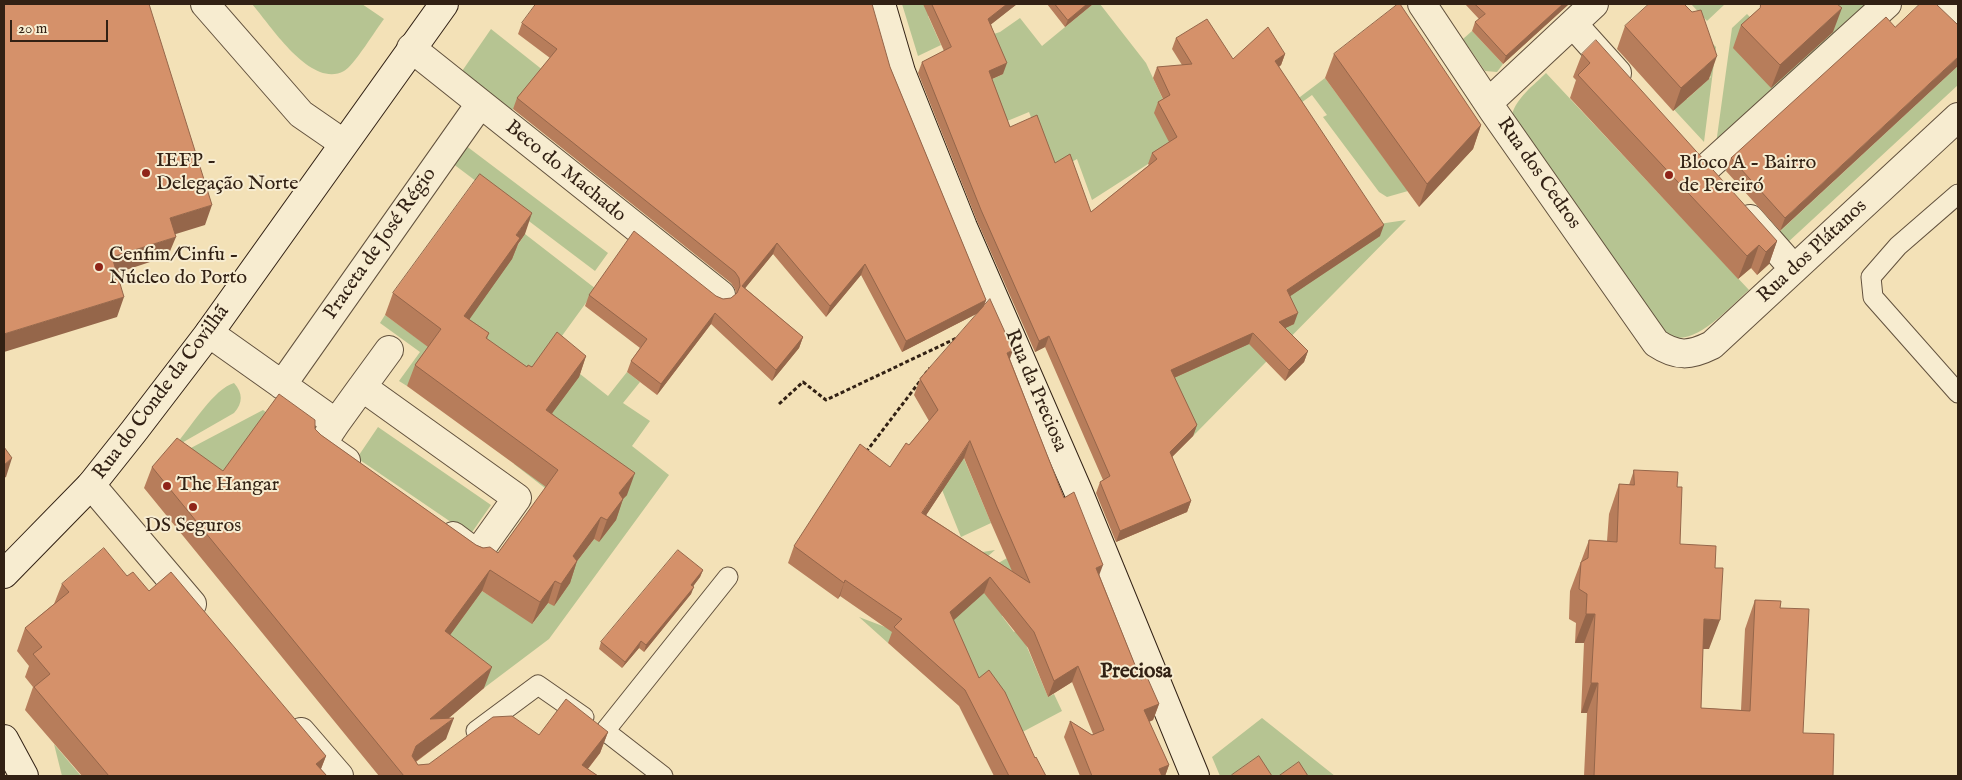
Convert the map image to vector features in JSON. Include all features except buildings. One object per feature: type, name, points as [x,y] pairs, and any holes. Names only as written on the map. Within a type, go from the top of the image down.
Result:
[{"type":"street","points":[[205,4],[301,114],[343,143]]},
{"type":"street","name":"Rua do Conde da Covilhã","points":[[4,574],[92,485],[209,333],[444,4]]},
{"type":"street","name":"Rua da Preciosa","points":[[881,4],[901,72],[962,227],[1078,491],[1195,776]]},
{"type":"street","name":"Rua dos Cedros","points":[[1422,4],[1488,103],[1656,343]]},
{"type":"street","points":[[1488,103],[1594,4]]},
{"type":"street","points":[[1705,170],[1886,4]]},
{"type":"street","points":[[1940,4],[1958,23]]},
{"type":"street","points":[[1573,24],[1635,92]]},
{"type":"street","name":"Beco do Machado","points":[[411,48],[721,295]]},
{"type":"street","name":"Praceta de José Régio","points":[[282,385],[480,104]]},
{"type":"street","name":"Rua dos Plátanos","points":[[1656,343],[1670,352],[1695,354],[1712,346],[1958,117]]},
{"type":"street","points":[[1686,148],[1794,269]]},
{"type":"street","points":[[209,333],[336,424]]},
{"type":"street","points":[[368,477],[322,444],[389,350]]},
{"type":"street","points":[[362,387],[517,498],[477,554],[430,521]]},
{"type":"street","points":[[92,485],[205,620]]},
{"type":"street","points":[[288,717],[339,776]]},
{"type":"street","points":[[4,739],[14,766]]},
{"type":"lane","points":[[1958,194],[1898,246],[1871,277],[1873,297],[1958,393]]},
{"type":"lane","points":[[605,731],[728,577]]},
{"type":"lane","points":[[461,742],[538,685],[605,731],[663,776]]},
{"type":"path","points":[[779,404],[803,382],[826,400],[1002,316]]},
{"type":"path","points":[[872,457],[865,453],[931,367]]},
{"type":"green space","points":[[252,4],[362,4],[384,19],[348,68],[331,74],[318,71],[305,64],[281,40]]},
{"type":"green space","points":[[902,4],[952,4],[928,16],[941,45],[918,56]]},
{"type":"green space","points":[[1093,4],[1100,4],[1146,63],[1166,106],[1173,148],[1092,200],[1077,159],[1052,173],[1029,112],[1000,124],[984,83],[1003,74],[969,42],[1000,32],[1020,18],[1042,46]]},
{"type":"green space","points":[[1691,4],[1725,4],[1707,21]]},
{"type":"green space","points":[[1806,4],[1872,4],[1716,144],[1732,28],[1747,14],[1758,25]]},
{"type":"green space","points":[[491,29],[544,71],[508,115],[458,77]]},
{"type":"green space","points":[[1472,31],[1503,64],[1497,72],[1485,71],[1463,39]]},
{"type":"green space","points":[[1705,36],[1716,47],[1704,142],[1618,49],[1687,99],[1711,77],[1705,71]]},
{"type":"green space","points":[[1958,66],[1958,85],[1786,244],[1776,235]]},
{"type":"green space","points":[[1546,73],[1749,290],[1720,316],[1697,333],[1674,338],[1663,333],[1512,115],[1521,97]]},
{"type":"green space","points":[[1325,78],[1408,191],[1387,197],[1379,192],[1323,117],[1327,115],[1312,95],[1218,162],[1305,286],[1379,236],[1372,225],[1406,220],[1193,436],[1127,272],[1217,160]]},
{"type":"green space","points":[[465,145],[608,253],[595,271],[452,163]]},
{"type":"green space","points":[[525,234],[596,289],[551,351],[608,396],[627,372],[640,382],[623,403],[650,421],[632,446],[669,475],[549,639],[484,688],[170,459],[263,410],[271,416],[454,629],[482,591],[533,623],[548,603],[554,605],[569,583],[565,577],[594,539],[599,541],[550,492],[514,464],[554,410],[457,337]]},
{"type":"green space","points":[[385,315],[433,350],[407,386],[399,381],[420,352],[380,323]]},
{"type":"green space","points":[[234,383],[239,390],[241,398],[239,406],[234,413],[180,444],[178,442],[211,400],[219,392]]},
{"type":"green space","points":[[378,427],[491,505],[470,535],[357,458]]},
{"type":"green space","points":[[952,430],[991,523],[961,537],[930,460]]},
{"type":"green space","points":[[995,550],[888,643],[859,617],[893,630],[958,556]]},
{"type":"green space","points":[[1009,557],[1028,594],[1002,616],[1014,632],[1019,628],[1048,697],[1054,694],[1062,711],[1013,737],[983,686],[952,621],[984,571]]},
{"type":"green space","points":[[1262,718],[1335,776],[1220,776],[1212,757]]},
{"type":"green space","points":[[54,744],[81,776],[62,776]]},
{"type":"place","name":"IEFP - Delegação Norte","points":[[146,173]]},
{"type":"place","name":"Bloco A - Bairro de Pereiró","points":[[1669,175]]},
{"type":"place","name":"Cenfim/Cinfu - Núcleo do Porto","points":[[99,267]]},
{"type":"place","name":"The Hangar","points":[[167,486]]},
{"type":"place","name":"DS Seguros","points":[[193,507]]},
{"type":"district","name":"Preciosa","points":[[1136,673]]}]
